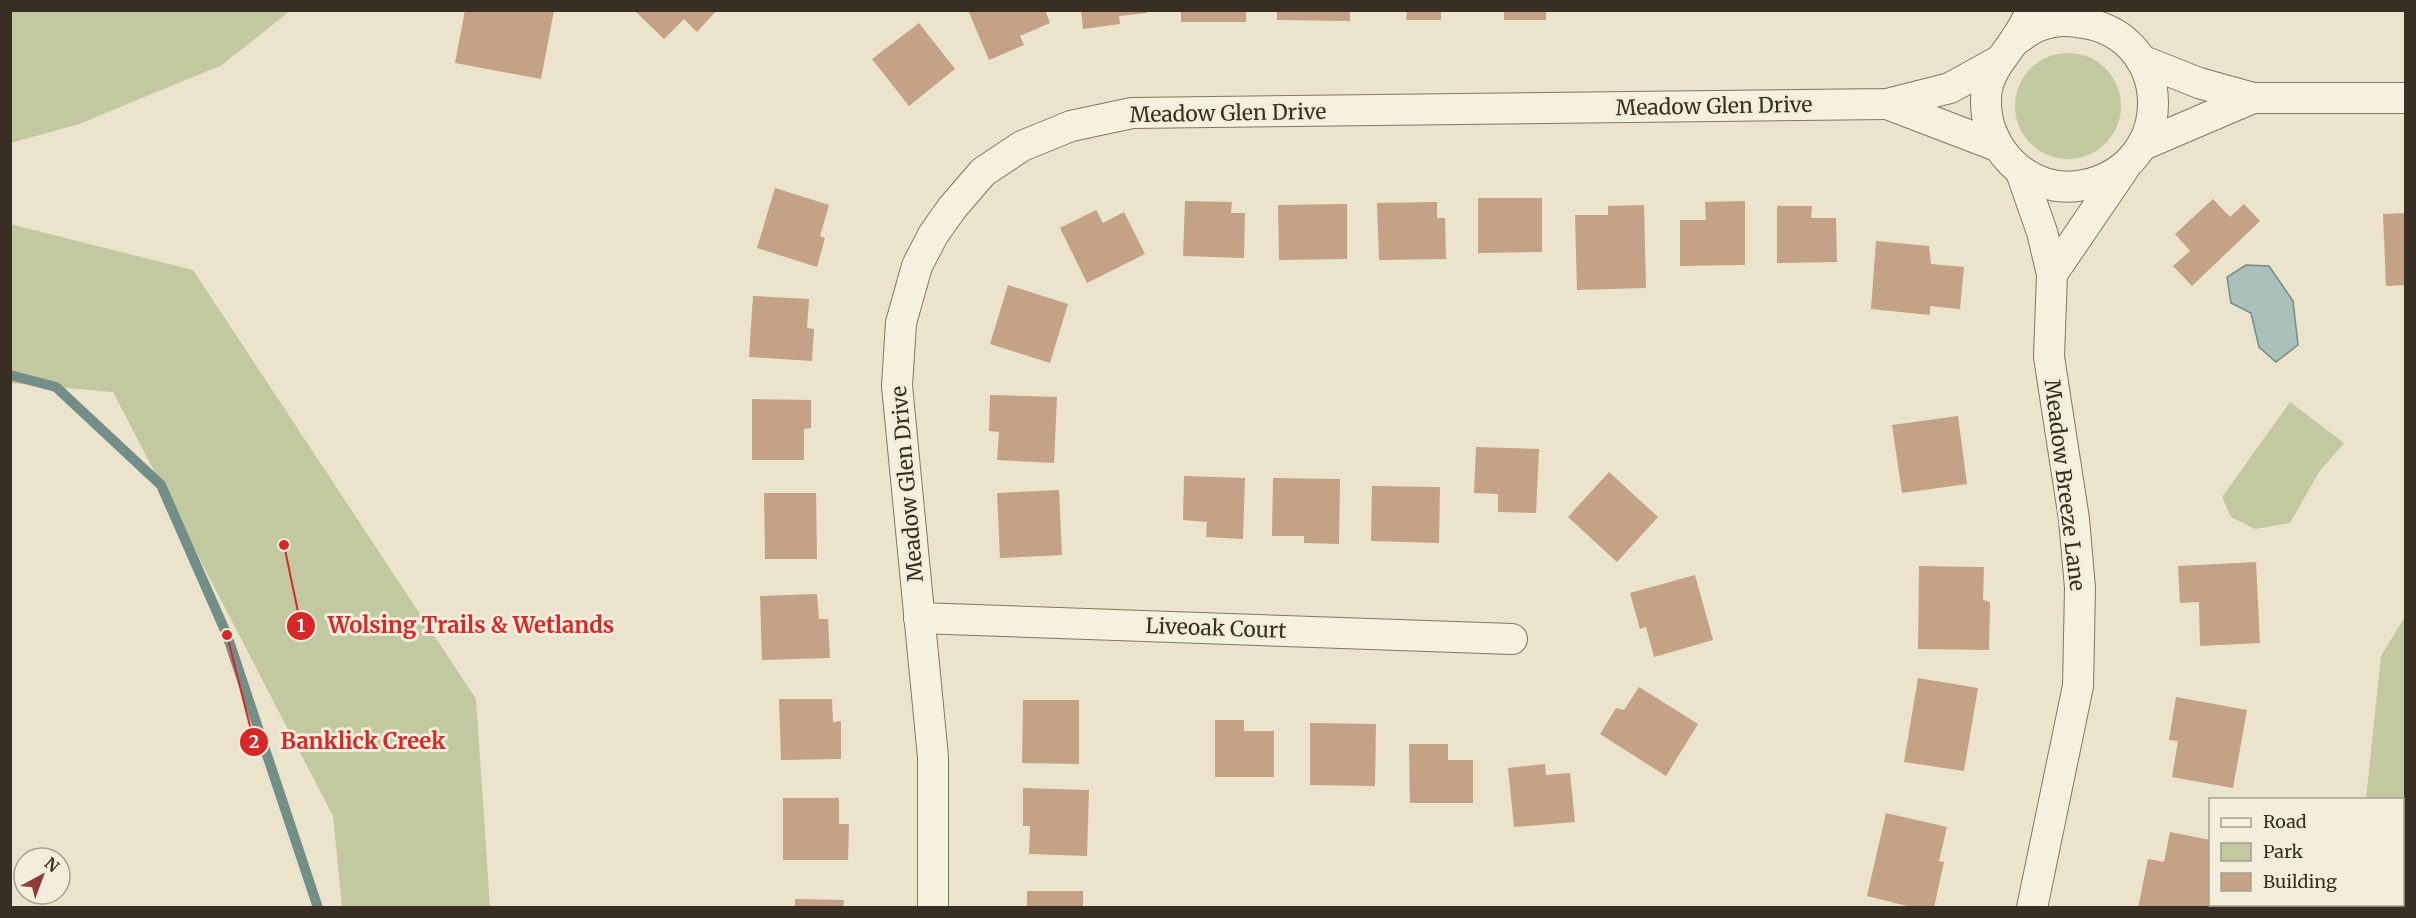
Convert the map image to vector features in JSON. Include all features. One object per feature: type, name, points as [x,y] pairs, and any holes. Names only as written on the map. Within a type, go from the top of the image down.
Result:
[{"type":"street","points":[[2032,10],[2006,51],[1987,89],[1987,118],[1997,146],[2021,172],[2046,184],[2073,188],[2100,182],[2124,168]]},
{"type":"street","points":[[2052,274],[2124,168],[2143,145],[2151,125],[2154,102],[2150,80],[2141,60],[2122,38],[2106,10]]},
{"type":"street","points":[[2006,51],[2040,25],[2068,20],[2096,25],[2122,38]]},
{"type":"street","name":"Meadow Glen Drive","points":[[933,908],[933,757],[897,386],[901,323],[917,266],[933,235],[952,208],[983,172],[1022,146],[1071,126],[1132,112],[1887,104],[1950,88],[2006,51]]},
{"type":"street","points":[[2141,60],[2199,83],[2253,98],[2406,98]]},
{"type":"street","points":[[2143,145],[2253,98]]},
{"type":"street","name":"Meadow Glen Drive","points":[[1887,104],[1997,146]]},
{"type":"street","name":"Meadow Breeze Lane","points":[[2021,172],[2042,232],[2052,274],[2049,357],[2074,519],[2080,588],[2078,686],[2032,908]]},
{"type":"street","name":"Liveoak Court","points":[[919,618],[1512,639]]},
{"type":"green space","points":[[11,10],[290,11],[222,65],[79,124],[11,143]]},
{"type":"green space","points":[[2068,53],[2088,57],[2106,68],[2117,86],[2121,106],[2117,126],[2106,144],[2088,155],[2068,159],[2048,155],[2030,144],[2019,126],[2015,106],[2019,86],[2030,68],[2048,57]]},
{"type":"green space","points":[[10,224],[193,270],[476,699],[490,907],[342,907],[333,816],[113,392],[11,383]]},
{"type":"green space","points":[[2290,402],[2344,443],[2319,472],[2290,523],[2255,529],[2231,517],[2222,497]]},
{"type":"green space","points":[[2405,617],[2405,907],[2355,907],[2404,906],[2404,798],[2366,798],[2381,656]]},
{"type":"water","points":[[2246,265],[2269,266],[2293,301],[2298,345],[2276,362],[2259,347],[2251,313],[2231,303],[2227,277]]},
{"type":"building","points":[[465,10],[554,10],[541,79],[455,63]]},
{"type":"building","points":[[634,10],[717,10],[697,32],[684,19],[664,39]]},
{"type":"building","points":[[968,10],[1045,10],[1050,23],[1020,36],[1024,45],[989,60]]},
{"type":"building","points":[[1081,10],[1147,10],[1147,13],[1119,16],[1120,24],[1083,29]]},
{"type":"building","points":[[1181,10],[1246,10],[1246,22],[1181,22]]},
{"type":"building","points":[[1277,10],[1350,10],[1350,21],[1277,20]]},
{"type":"building","points":[[1407,10],[1441,10],[1441,20],[1406,20]]},
{"type":"building","points":[[1504,10],[1546,10],[1546,20],[1504,20]]},
{"type":"building","points":[[919,23],[955,69],[909,106],[872,59]]},
{"type":"building","points":[[775,188],[829,205],[820,236],[825,238],[817,267],[757,248]]},
{"type":"building","points":[[1478,198],[1542,198],[1542,252],[1478,253]]},
{"type":"building","points":[[2213,199],[2230,217],[2244,204],[2260,221],[2192,286],[2173,266],[2190,251],[2175,234]]},
{"type":"building","points":[[1185,201],[1232,202],[1231,213],[1245,213],[1244,258],[1183,256]]},
{"type":"building","points":[[1745,201],[1745,265],[1680,266],[1680,220],[1706,220],[1705,202]]},
{"type":"building","points":[[1437,202],[1437,218],[1445,218],[1446,259],[1379,260],[1377,203]]},
{"type":"building","points":[[1347,204],[1347,259],[1279,260],[1278,205]]},
{"type":"building","points":[[1644,205],[1646,288],[1577,290],[1575,215],[1608,215],[1608,206]]},
{"type":"building","points":[[1777,206],[1812,206],[1811,218],[1836,218],[1837,262],[1777,263]]},
{"type":"building","points":[[1096,210],[1103,223],[1124,212],[1145,254],[1087,283],[1060,228]]},
{"type":"building","points":[[2406,213],[2406,285],[2386,286],[2383,214]]},
{"type":"building","points":[[1876,241],[1929,246],[1931,264],[1964,267],[1960,309],[1930,306],[1930,315],[1871,309]]},
{"type":"building","points":[[1008,285],[1068,304],[1050,363],[990,344]]},
{"type":"building","points":[[753,296],[809,299],[807,328],[814,329],[812,361],[749,357]]},
{"type":"building","points":[[990,395],[1057,397],[1054,463],[997,460],[999,432],[989,431]]},
{"type":"building","points":[[752,399],[811,400],[811,428],[804,429],[804,460],[752,460]]},
{"type":"building","points":[[1958,416],[1967,484],[1902,493],[1892,425]]},
{"type":"building","points":[[1476,447],[1539,449],[1536,513],[1498,512],[1498,494],[1474,493]]},
{"type":"building","points":[[1609,472],[1658,517],[1617,562],[1568,517]]},
{"type":"building","points":[[1184,476],[1245,478],[1243,539],[1206,537],[1207,522],[1183,520]]},
{"type":"building","points":[[1273,478],[1340,479],[1339,544],[1304,543],[1304,536],[1272,536]]},
{"type":"building","points":[[1372,486],[1440,487],[1439,543],[1371,541]]},
{"type":"building","points":[[1059,490],[1062,555],[1000,558],[997,493]]},
{"type":"building","points":[[764,493],[816,493],[817,559],[765,559]]},
{"type":"building","points":[[2256,562],[2260,643],[2200,646],[2199,602],[2180,603],[2178,566]]},
{"type":"building","points":[[1919,566],[1984,567],[1983,600],[1990,602],[1989,650],[1918,649]]},
{"type":"building","points":[[1695,575],[1713,640],[1654,657],[1646,627],[1640,629],[1630,593]]},
{"type":"building","points":[[817,594],[819,619],[828,619],[830,658],[762,660],[760,596]]},
{"type":"building","points":[[1918,678],[1978,688],[1964,771],[1904,762]]},
{"type":"building","points":[[1639,687],[1698,724],[1666,776],[1600,734],[1616,708],[1624,710]]},
{"type":"building","points":[[2176,697],[2247,710],[2233,788],[2172,777],[2178,741],[2169,740]]},
{"type":"building","points":[[779,699],[832,699],[833,722],[841,721],[841,759],[781,760]]},
{"type":"building","points":[[1023,700],[1079,700],[1079,764],[1022,763]]},
{"type":"building","points":[[1215,720],[1244,720],[1244,731],[1274,731],[1274,777],[1215,777]]},
{"type":"building","points":[[1310,723],[1376,724],[1375,786],[1310,785]]},
{"type":"building","points":[[1409,744],[1448,744],[1448,760],[1473,760],[1473,803],[1410,803]]},
{"type":"building","points":[[1545,764],[1546,775],[1570,773],[1575,822],[1514,827],[1508,768]]},
{"type":"building","points":[[1023,788],[1089,790],[1087,856],[1029,854],[1030,826],[1023,826]]},
{"type":"building","points":[[783,798],[839,798],[839,824],[849,824],[848,860],[783,860]]},
{"type":"building","points":[[1886,813],[1947,827],[1939,861],[1944,862],[1934,908],[1915,908],[1867,896]]},
{"type":"building","points":[[2170,832],[2209,840],[2208,908],[2138,908],[2148,859],[2164,862]]},
{"type":"building","points":[[1027,891],[1083,891],[1083,908],[1027,908]]},
{"type":"building","points":[[795,899],[844,900],[843,908],[795,908]]},
{"type":"waterway","points":[[10,375],[56,387],[161,485],[227,635],[318,908]]},
{"type":"place","name":"Wolsing Trails & Wetlands","points":[[284,545]]},
{"type":"place","name":"Banklick Creek","points":[[227,635]]}]
